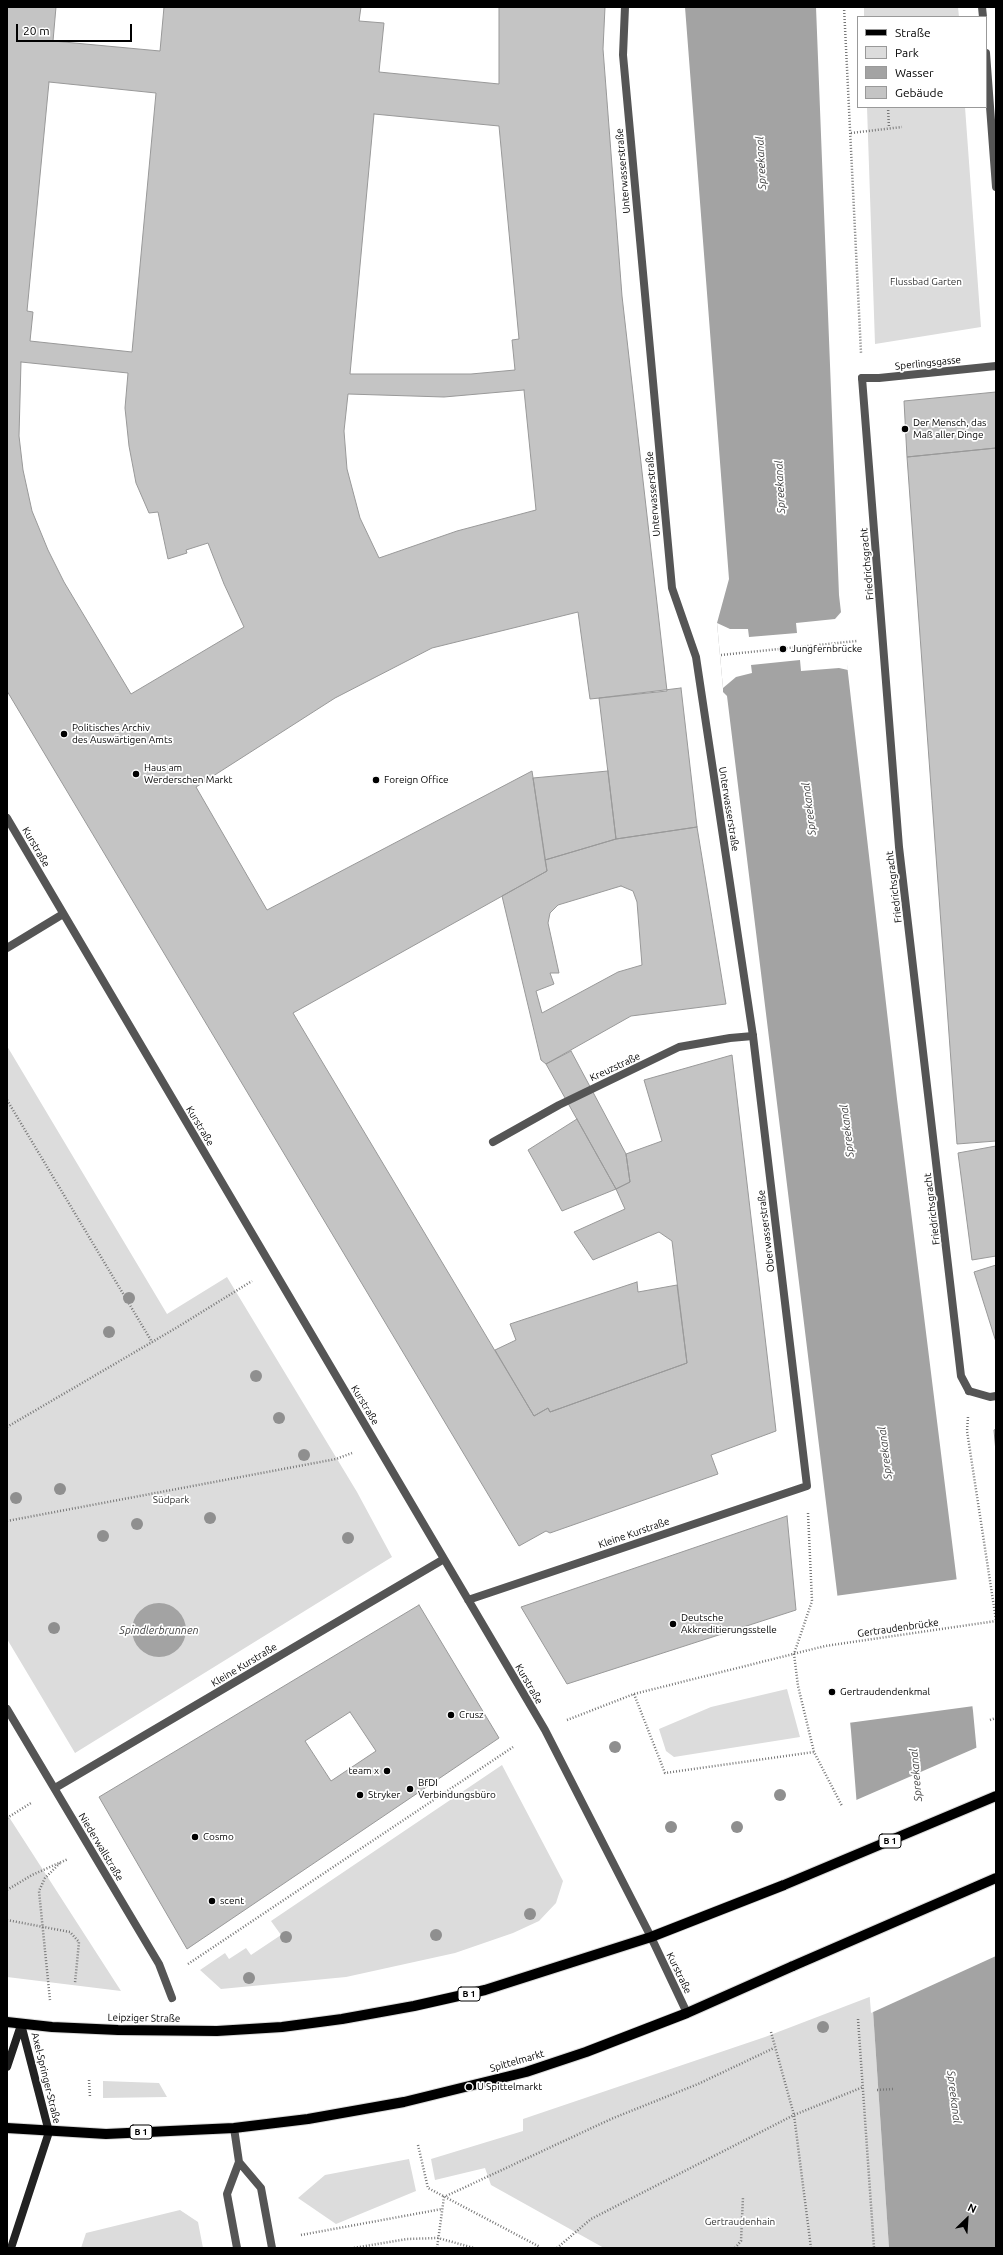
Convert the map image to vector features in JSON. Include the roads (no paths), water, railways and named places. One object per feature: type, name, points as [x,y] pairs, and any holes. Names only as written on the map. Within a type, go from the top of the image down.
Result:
[{"type":"main road","name":"B 1","points":[[651,1937],[784,1886],[996,1796]]},
{"type":"main road","name":"Spittelmarkt","points":[[234,2128],[308,2119],[375,2108],[469,2087],[526,2072],[586,2052],[687,2013],[996,1878]]},
{"type":"main road","name":"Leipziger Straße","points":[[7,2022],[118,2030],[217,2031],[282,2027],[414,2006],[485,1990],[651,1937]]},
{"type":"main road","name":"Axel-Springer-Straße","points":[[7,2067],[22,2024]]},
{"type":"main road","name":"Axel-Springer-Straße","points":[[11,2248],[49,2132],[22,2024]]},
{"type":"main road","name":"B 1","points":[[7,2128],[49,2132],[106,2134],[234,2128]]},
{"type":"street","name":"Unterwasserstraße","points":[[625,7],[623,55],[672,588],[696,658],[744,973]]},
{"type":"street","points":[[987,66],[996,187]]},
{"type":"street","name":"Sperlingsgasse","points":[[862,378],[879,378],[996,366]]},
{"type":"street","name":"Friedrichsgracht","points":[[862,378],[899,847],[961,1376],[969,1391],[990,1397],[996,1396]]},
{"type":"street","name":"Kurstraße","points":[[7,818],[545,1730],[651,1937],[687,2013]]},
{"type":"street","points":[[7,948],[63,914]]},
{"type":"street","name":"Oberwasserstraße","points":[[744,973],[753,1036],[806,1486]]},
{"type":"street","name":"Kreuzstraße","points":[[493,1142],[559,1105],[679,1047],[730,1038],[753,1036]]},
{"type":"street","name":"Kleine Kurstraße","points":[[468,1600],[806,1486]]},
{"type":"street","name":"Kleine Kurstraße","points":[[55,1788],[444,1559]]},
{"type":"street","name":"Niederwallstraße","points":[[7,1709],[159,1964],[172,1998]]},
{"type":"street","points":[[234,2128],[239,2162],[227,2194],[237,2248]]},
{"type":"street","points":[[239,2162],[261,2188],[272,2248]]},
{"type":"water","name":"Spreekanal","points":[[685,7],[816,7],[839,595],[897,1099],[973,1711],[996,1955],[996,2248],[889,2248],[872,1996],[851,1731],[837,1592],[727,696],[723,692],[717,623],[729,579]]},
{"type":"water","name":"Spindlerbrunnen","points":[[154,1603],[164,1603],[174,1607],[182,1615],[186,1625],[186,1635],[182,1645],[174,1653],[164,1657],[154,1657],[144,1653],[136,1645],[132,1635],[132,1625],[136,1615],[144,1607]]},
{"type":"place","name":"Der Mensch, das Maß aller Dinge","points":[[905,429]]},
{"type":"place","name":"Jungfernbrücke","points":[[783,649]]},
{"type":"place","name":"Politisches Archiv des Auswärtigen Amts","points":[[64,734]]},
{"type":"place","name":"Haus am Werderschen Markt","points":[[136,774]]},
{"type":"place","name":"Foreign Office","points":[[376,780]]},
{"type":"place","name":"Deutsche Akkreditierungsstelle","points":[[673,1624]]},
{"type":"place","name":"Gertraudendenkmal","points":[[832,1692]]},
{"type":"place","name":"Crusz","points":[[451,1715]]},
{"type":"place","name":"team x","points":[[387,1771]]},
{"type":"place","name":"BfDI Verbindungsbüro","points":[[410,1789]]},
{"type":"place","name":"Stryker","points":[[360,1795]]},
{"type":"place","name":"Cosmo","points":[[195,1837]]},
{"type":"place","name":"scent","points":[[212,1901]]},
{"type":"place","name":"U Spittelmarkt","points":[[469,2087]]},
{"type":"park label","name":"Flussbad Garten","points":[[926,282]]},
{"type":"park label","name":"Südpark","points":[[171,1500]]},
{"type":"park label","name":"Gertraudenhain","points":[[740,2222]]}]
